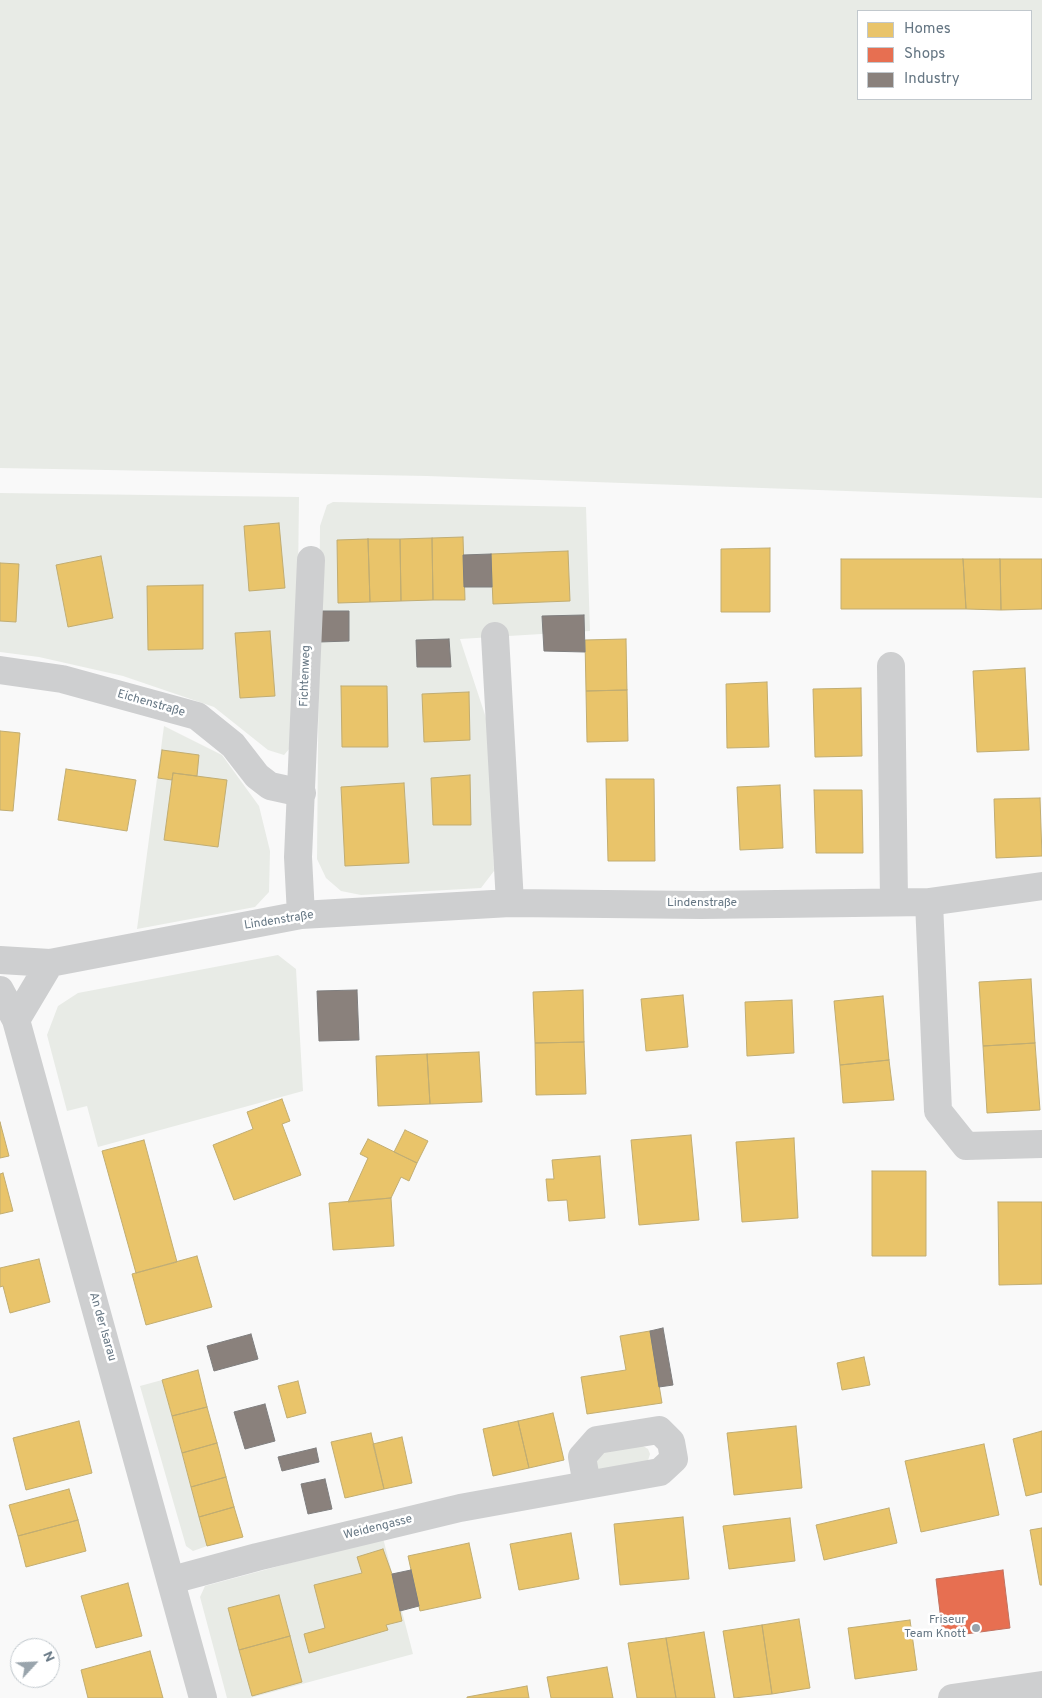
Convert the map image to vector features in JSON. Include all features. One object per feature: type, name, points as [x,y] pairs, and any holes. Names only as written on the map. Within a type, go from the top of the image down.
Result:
[{"type":"street","name":"Fichtenweg","points":[[302,793],[311,560]]},
{"type":"street","points":[[496,636],[510,903]]},
{"type":"street","points":[[891,666],[894,901]]},
{"type":"street","name":"Eichenstraße","points":[[0,670],[62,679],[197,716],[233,745],[257,776],[270,786],[302,793]]},
{"type":"street","points":[[301,916],[298,857],[302,793]]},
{"type":"street","name":"Lindenstraße","points":[[0,960],[50,963],[301,916],[510,903],[701,905],[930,902],[1042,886]]},
{"type":"street","points":[[930,902],[938,1111],[966,1146],[1042,1144]]},
{"type":"street","points":[[16,1020],[50,963]]},
{"type":"street","name":"An der Isarau","points":[[0,990],[16,1020],[203,1698]]},
{"type":"street","name":"Weidengasse","points":[[172,1580],[257,1557],[460,1508],[587,1485]]},
{"type":"street","points":[[952,1698],[1042,1685]]},
{"type":"shaded area","points":[[0,0],[1042,0],[1042,498],[427,476],[0,468]]},
{"type":"shaded area","points":[[0,493],[299,497],[296,741],[284,755],[268,750],[214,707],[123,676],[39,657],[0,652]]},
{"type":"shaded area","points":[[333,502],[586,507],[590,631],[460,639],[487,721],[490,750],[494,871],[481,888],[361,895],[341,891],[326,878],[317,859],[320,526],[327,505]]},
{"type":"shaded area","points":[[164,726],[222,755],[259,806],[270,851],[269,892],[255,907],[137,929]]},
{"type":"shaded area","points":[[278,955],[296,969],[303,1091],[98,1147],[87,1106],[67,1111],[47,1035],[58,1006],[78,993]]},
{"type":"shaded area","points":[[162,1380],[207,1546],[193,1551],[186,1546],[140,1386]]},
{"type":"shaded area","points":[[643,1446],[648,1449],[650,1454],[647,1464],[599,1471],[594,1467],[598,1453]]},
{"type":"shaded area","points":[[383,1538],[413,1654],[250,1698],[227,1698],[200,1597],[205,1586]]},
{"type":"building: Homes","points":[[279,523],[285,588],[249,591],[244,526]]},
{"type":"building: Homes","points":[[463,537],[465,600],[433,600],[432,538]]},
{"type":"building: Homes","points":[[432,538],[433,600],[401,601],[400,539]]},
{"type":"building: Homes","points":[[368,539],[370,602],[338,603],[337,540]]},
{"type":"building: Homes","points":[[368,539],[400,539],[401,601],[370,602]]},
{"type":"building: Homes","points":[[770,548],[770,612],[721,612],[721,549]]},
{"type":"building: Homes","points":[[568,551],[570,601],[493,604],[491,554]]},
{"type":"building: Homes","points":[[101,556],[113,618],[68,627],[56,565]]},
{"type":"building: Homes","points":[[841,559],[963,559],[966,609],[841,609]]},
{"type":"building: Homes","points":[[963,559],[1000,559],[1001,610],[966,609]]},
{"type":"building: Homes","points":[[1000,559],[1042,559],[1042,609],[1001,610]]},
{"type":"building: Homes","points":[[0,563],[19,564],[16,622],[0,621]]},
{"type":"building: Homes","points":[[203,585],[203,649],[148,650],[147,586]]},
{"type":"building: Homes","points":[[270,631],[275,696],[240,698],[235,633]]},
{"type":"building: Homes","points":[[626,639],[627,690],[586,691],[585,640]]},
{"type":"building: Homes","points":[[1025,668],[1029,750],[977,752],[973,671]]},
{"type":"building: Homes","points":[[767,682],[769,747],[727,748],[726,684]]},
{"type":"building: Homes","points":[[341,686],[387,686],[388,747],[342,747]]},
{"type":"building: Homes","points":[[861,688],[862,756],[815,757],[813,689]]},
{"type":"building: Homes","points":[[627,690],[628,741],[587,742],[586,691]]},
{"type":"building: Homes","points":[[469,692],[470,740],[424,742],[422,694]]},
{"type":"building: Homes","points":[[0,731],[20,733],[13,811],[0,810]]},
{"type":"building: Homes","points":[[162,750],[199,755],[197,776],[173,773],[172,780],[158,778]]},
{"type":"building: Homes","points":[[66,769],[136,780],[127,831],[58,820]]},
{"type":"building: Homes","points":[[173,773],[227,780],[218,847],[164,840]]},
{"type":"building: Homes","points":[[470,775],[471,825],[433,825],[431,778]]},
{"type":"building: Homes","points":[[606,779],[654,779],[655,861],[608,861]]},
{"type":"building: Homes","points":[[404,783],[409,863],[345,866],[341,787]]},
{"type":"building: Homes","points":[[780,785],[783,848],[740,850],[737,787]]},
{"type":"building: Homes","points":[[814,790],[862,790],[863,853],[816,853]]},
{"type":"building: Homes","points":[[1040,798],[1042,856],[996,858],[994,799]]},
{"type":"building: Homes","points":[[1031,979],[1035,1043],[983,1046],[979,982]]},
{"type":"building: Homes","points":[[583,990],[584,1042],[535,1043],[533,992]]},
{"type":"building: Homes","points":[[683,995],[688,1047],[646,1051],[641,999]]},
{"type":"building: Homes","points":[[883,996],[889,1060],[840,1065],[834,1001]]},
{"type":"building: Homes","points":[[792,1000],[794,1053],[747,1056],[745,1002]]},
{"type":"building: Homes","points":[[584,1042],[586,1094],[536,1095],[535,1043]]},
{"type":"building: Homes","points":[[1035,1043],[1040,1110],[987,1113],[983,1046]]},
{"type":"building: Homes","points":[[479,1052],[482,1102],[430,1104],[427,1054]]},
{"type":"building: Homes","points":[[427,1054],[430,1104],[378,1106],[376,1056]]},
{"type":"building: Homes","points":[[889,1060],[894,1100],[843,1103],[840,1065]]},
{"type":"building: Homes","points":[[282,1099],[290,1121],[282,1124],[301,1175],[234,1200],[213,1145],[253,1129],[247,1112]]},
{"type":"building: Homes","points":[[0,1122],[9,1156],[0,1158]]},
{"type":"building: Homes","points":[[405,1130],[428,1141],[417,1163],[394,1152]]},
{"type":"building: Homes","points":[[691,1135],[699,1220],[639,1225],[631,1140]]},
{"type":"building: Homes","points":[[794,1138],[798,1218],[742,1222],[736,1142]]},
{"type":"building: Homes","points":[[368,1139],[417,1163],[409,1181],[401,1177],[391,1198],[348,1202],[368,1158],[360,1154]]},
{"type":"building: Homes","points":[[144,1140],[177,1262],[136,1273],[102,1151]]},
{"type":"building: Homes","points":[[600,1156],[605,1218],[569,1221],[567,1200],[548,1201],[546,1179],[554,1179],[552,1160]]},
{"type":"building: Homes","points":[[872,1171],[926,1171],[926,1256],[872,1256]]},
{"type":"building: Homes","points":[[3,1173],[13,1211],[0,1214],[0,1174]]},
{"type":"building: Homes","points":[[391,1198],[394,1246],[333,1250],[329,1203]]},
{"type":"building: Homes","points":[[998,1202],[1042,1202],[1042,1284],[999,1285]]},
{"type":"building: Homes","points":[[197,1256],[212,1307],[146,1325],[132,1274]]},
{"type":"building: Homes","points":[[39,1259],[50,1302],[10,1313],[3,1286],[0,1287],[0,1268]]},
{"type":"building: Homes","points":[[650,1331],[662,1403],[587,1414],[581,1377],[626,1370],[620,1336]]},
{"type":"building: Homes","points":[[864,1357],[870,1385],[842,1390],[837,1363]]},
{"type":"building: Homes","points":[[198,1370],[207,1407],[172,1416],[162,1380]]},
{"type":"building: Homes","points":[[298,1381],[306,1413],[287,1418],[278,1386]]},
{"type":"building: Homes","points":[[207,1407],[217,1443],[182,1453],[172,1416]]},
{"type":"building: Homes","points":[[553,1413],[564,1460],[529,1468],[518,1421]]},
{"type":"building: Homes","points":[[79,1421],[92,1473],[26,1490],[13,1438]]},
{"type":"building: Homes","points":[[518,1421],[529,1468],[493,1476],[483,1429]]},
{"type":"building: Homes","points":[[796,1426],[802,1488],[734,1495],[727,1433]]},
{"type":"building: Homes","points":[[1042,1431],[1042,1492],[1026,1496],[1013,1439]]},
{"type":"building: Homes","points":[[371,1433],[384,1489],[345,1498],[331,1442]]},
{"type":"building: Homes","points":[[402,1437],[412,1483],[384,1489],[373,1444]]},
{"type":"building: Homes","points":[[217,1443],[226,1477],[191,1487],[182,1453]]},
{"type":"building: Homes","points":[[984,1444],[999,1515],[921,1532],[905,1461]]},
{"type":"building: Homes","points":[[226,1477],[234,1507],[199,1517],[191,1487]]},
{"type":"building: Homes","points":[[69,1489],[78,1520],[18,1536],[9,1505]]},
{"type":"building: Homes","points":[[234,1507],[243,1537],[207,1546],[199,1517]]},
{"type":"building: Homes","points":[[889,1508],[897,1543],[824,1560],[816,1525]]},
{"type":"building: Homes","points":[[683,1517],[689,1579],[620,1585],[614,1524]]},
{"type":"building: Homes","points":[[790,1518],[795,1561],[729,1569],[723,1526]]},
{"type":"building: Homes","points":[[78,1520],[86,1551],[26,1567],[18,1536]]},
{"type":"building: Homes","points":[[1042,1528],[1042,1585],[1040,1585],[1030,1530]]},
{"type":"building: Homes","points":[[571,1533],[579,1579],[519,1590],[510,1544]]},
{"type":"building: Homes","points":[[469,1543],[481,1598],[420,1611],[408,1556]]},
{"type":"building: Homes","points":[[383,1549],[392,1574],[402,1621],[386,1625],[388,1630],[309,1653],[304,1634],[325,1628],[314,1585],[362,1573],[357,1557]]},
{"type":"building: Homes","points":[[128,1583],[142,1636],[96,1648],[81,1596]]},
{"type":"building: Homes","points":[[279,1595],[290,1636],[239,1650],[228,1608]]},
{"type":"building: Homes","points":[[799,1619],[810,1688],[772,1694],[762,1625]]},
{"type":"building: Homes","points":[[910,1620],[917,1670],[855,1679],[848,1628]]},
{"type":"building: Homes","points":[[762,1625],[772,1694],[734,1698],[723,1631]]},
{"type":"building: Homes","points":[[704,1632],[715,1698],[676,1698],[666,1638]]},
{"type":"building: Homes","points":[[290,1636],[302,1682],[252,1696],[239,1650]]},
{"type":"building: Homes","points":[[666,1638],[676,1698],[637,1698],[628,1643]]},
{"type":"building: Homes","points":[[150,1651],[163,1698],[88,1698],[81,1670]]},
{"type":"building: Homes","points":[[607,1667],[613,1698],[551,1698],[547,1677]]},
{"type":"building: Homes","points":[[527,1686],[529,1698],[467,1698],[467,1697]]},
{"type":"building: Shops","points":[[1003,1570],[1010,1628],[943,1637],[936,1579]]},
{"type":"building: Industry","points":[[491,554],[492,587],[464,587],[463,555]]},
{"type":"building: Industry","points":[[320,611],[349,611],[349,641],[319,642]]},
{"type":"building: Industry","points":[[584,615],[585,652],[544,651],[542,616]]},
{"type":"building: Industry","points":[[449,639],[451,667],[417,667],[416,640]]},
{"type":"building: Industry","points":[[357,990],[359,1040],[319,1041],[317,991]]},
{"type":"building: Industry","points":[[663,1328],[673,1385],[659,1387],[650,1331]]},
{"type":"building: Industry","points":[[251,1334],[258,1359],[214,1371],[207,1346]]},
{"type":"building: Industry","points":[[265,1404],[275,1441],[245,1449],[234,1412]]},
{"type":"building: Industry","points":[[316,1448],[319,1462],[282,1471],[278,1457]]},
{"type":"building: Industry","points":[[325,1479],[332,1509],[308,1514],[301,1484]]},
{"type":"building: Industry","points":[[411,1570],[419,1606],[400,1611],[392,1574]]},
{"type":"place","name":"Friseur Team Knott","points":[[976,1628]]}]
